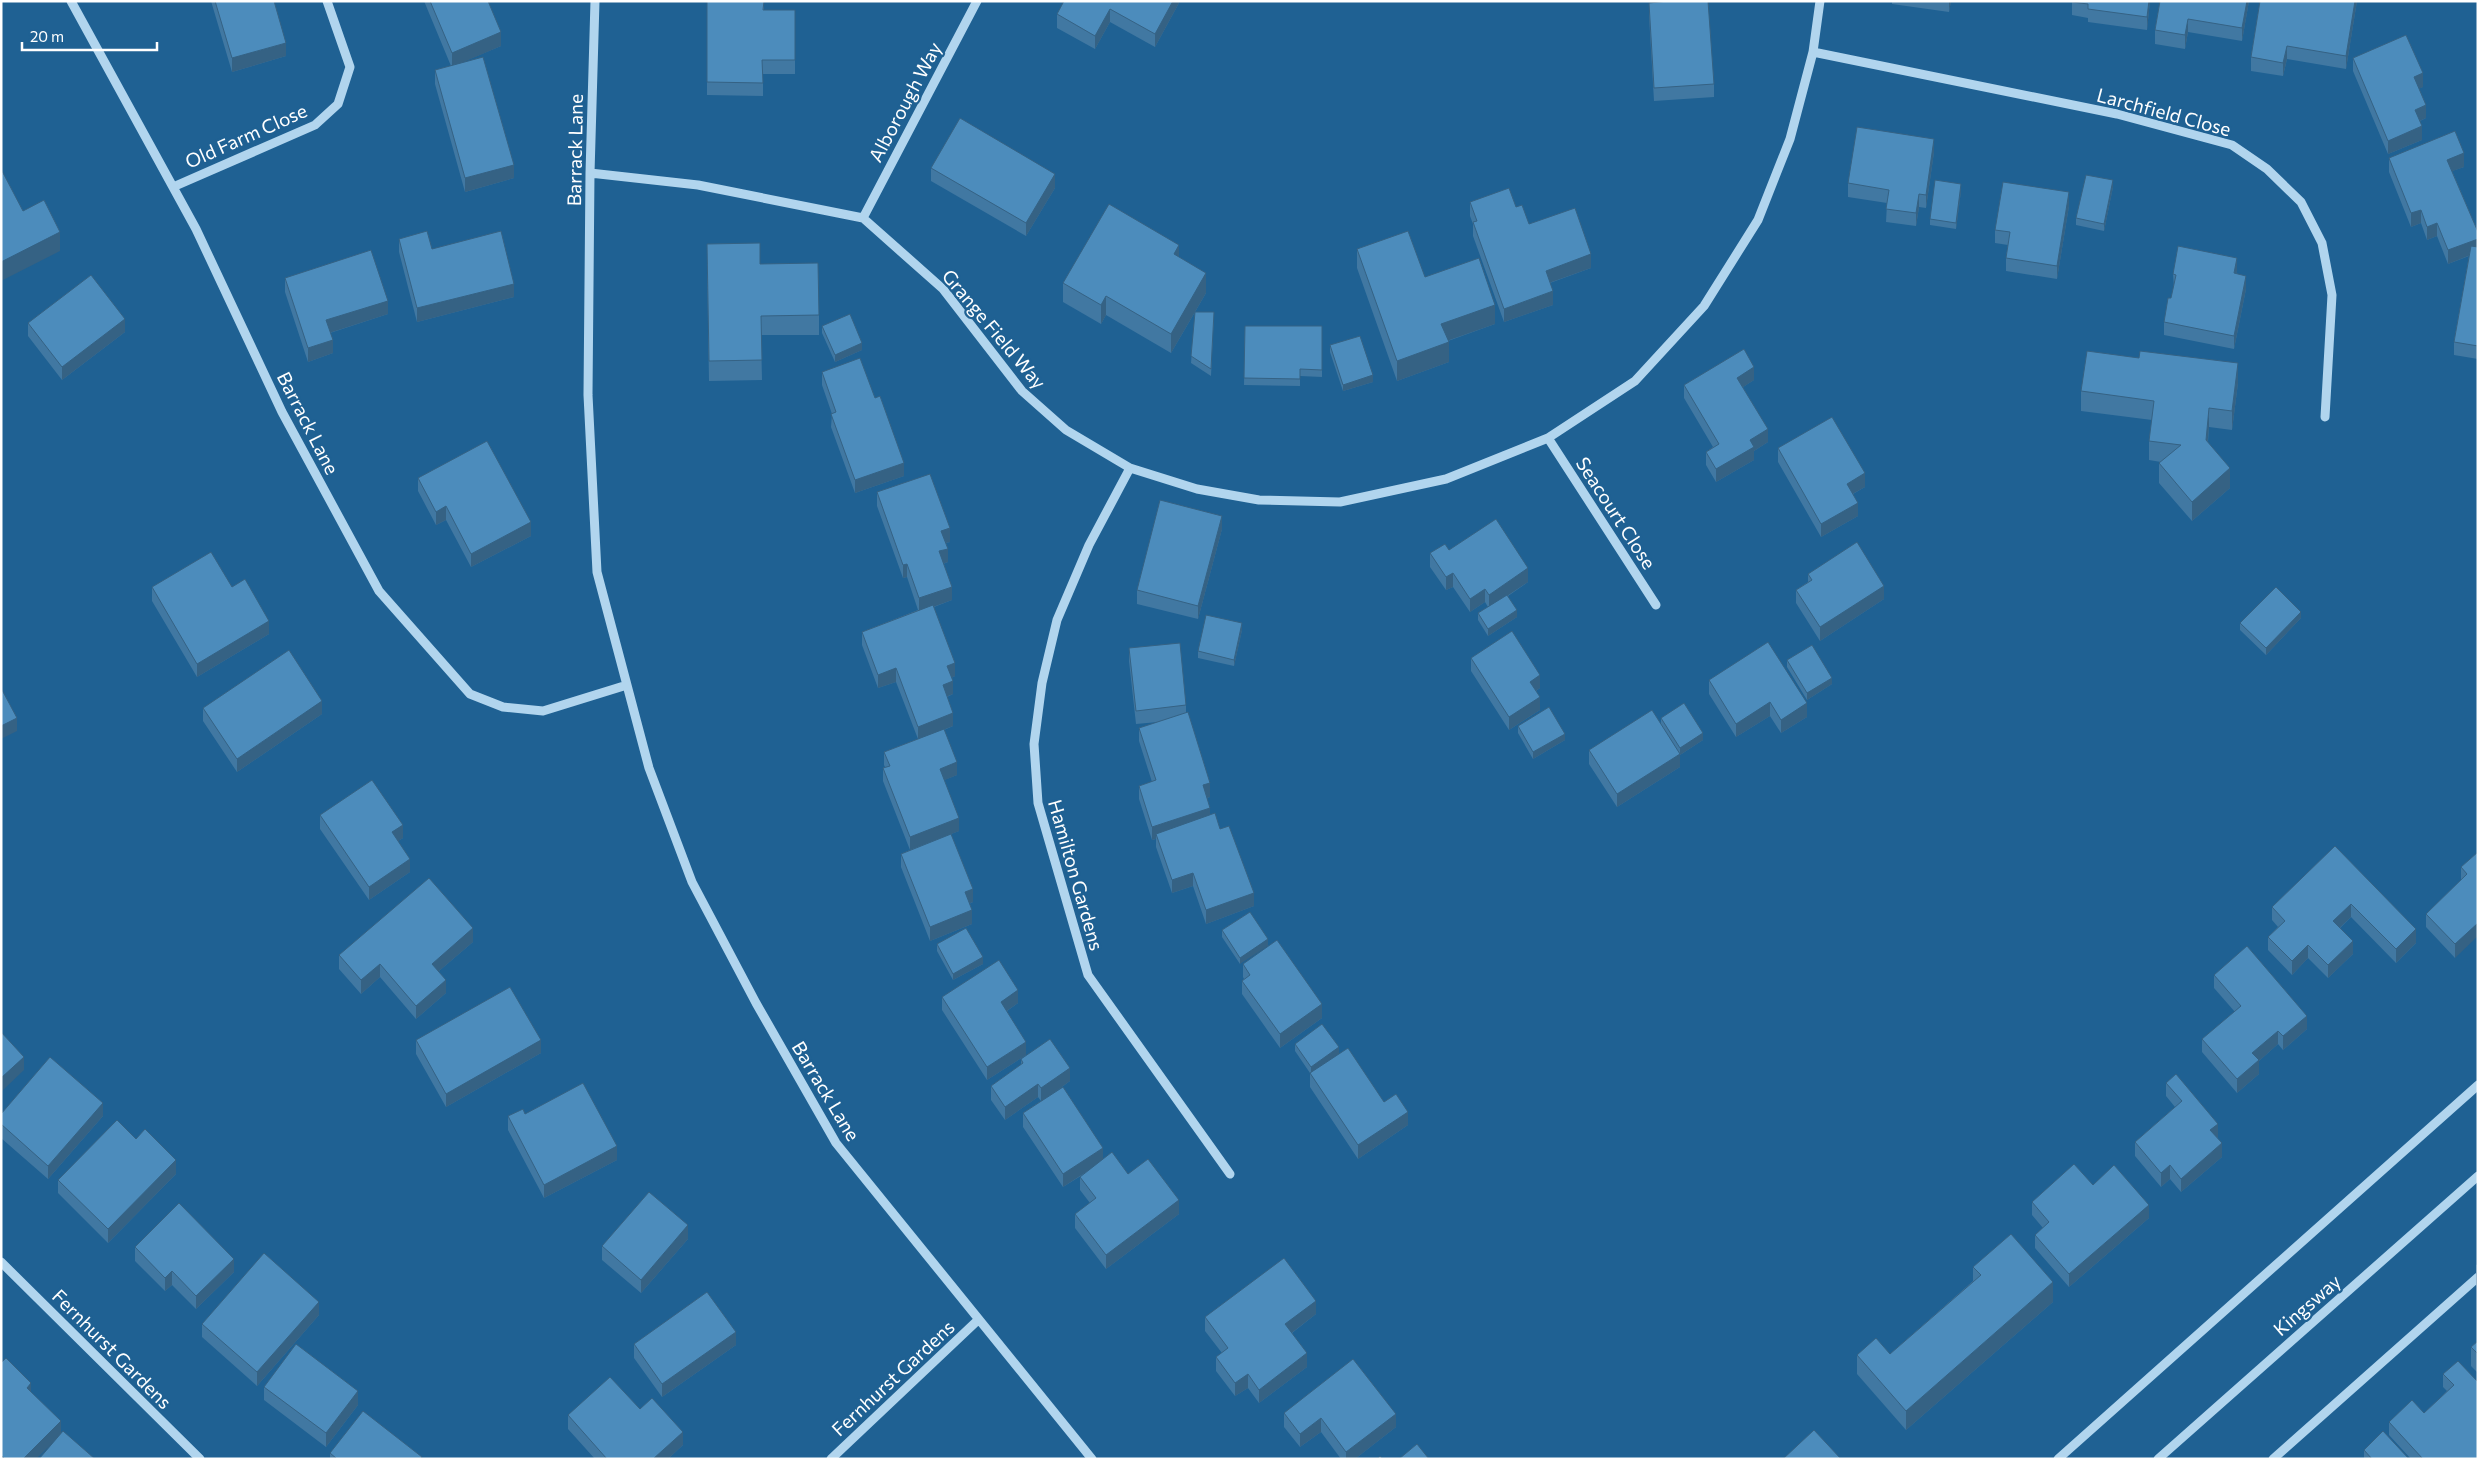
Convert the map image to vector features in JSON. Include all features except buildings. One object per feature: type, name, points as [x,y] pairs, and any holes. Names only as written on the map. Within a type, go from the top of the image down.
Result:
[{"type":"street","name":"Barrack Lane","points":[[71,1],[196,229],[282,412],[379,591],[470,694],[503,707],[543,711],[627,685]]},
{"type":"street","name":"Old Farm Close","points":[[173,187],[315,125],[338,104],[350,67],[327,1]]},
{"type":"street","name":"Barrack Lane","points":[[595,1],[590,173],[588,395],[598,572],[649,768],[692,882],[756,1003],[836,1143],[1092,1459]]},
{"type":"street","name":"Alborough Way","points":[[863,218],[977,1]]},
{"type":"street","name":"Grange Field Way","points":[[863,218],[943,289],[1022,391],[1066,430],[1130,468],[1197,489],[1260,500],[1340,502],[1446,479],[1548,438],[1635,381],[1704,306],[1758,220],[1790,139],[1813,52],[1820,1]]},
{"type":"street","name":"Larchfield Close","points":[[1813,52],[2117,114],[2232,145],[2267,169],[2301,202],[2322,244],[2332,296],[2325,417]]},
{"type":"street","points":[[590,173],[698,185],[863,218]]},
{"type":"street","name":"Seacourt Close","points":[[1548,438],[1656,605]]},
{"type":"street","name":"Hamilton Gardens","points":[[1130,468],[1089,545],[1058,620],[1042,684],[1034,744],[1038,803],[1088,975],[1230,1174]]},
{"type":"street","points":[[2058,1459],[2478,1085]]},
{"type":"street","name":"Kingsway","points":[[2158,1459],[2478,1176]]},
{"type":"street","name":"Fernhurst Gardens","points":[[1,1262],[200,1459]]},
{"type":"street","points":[[2273,1459],[2478,1277]]},
{"type":"street","name":"Fernhurst Gardens","points":[[831,1459],[978,1320]]}]
